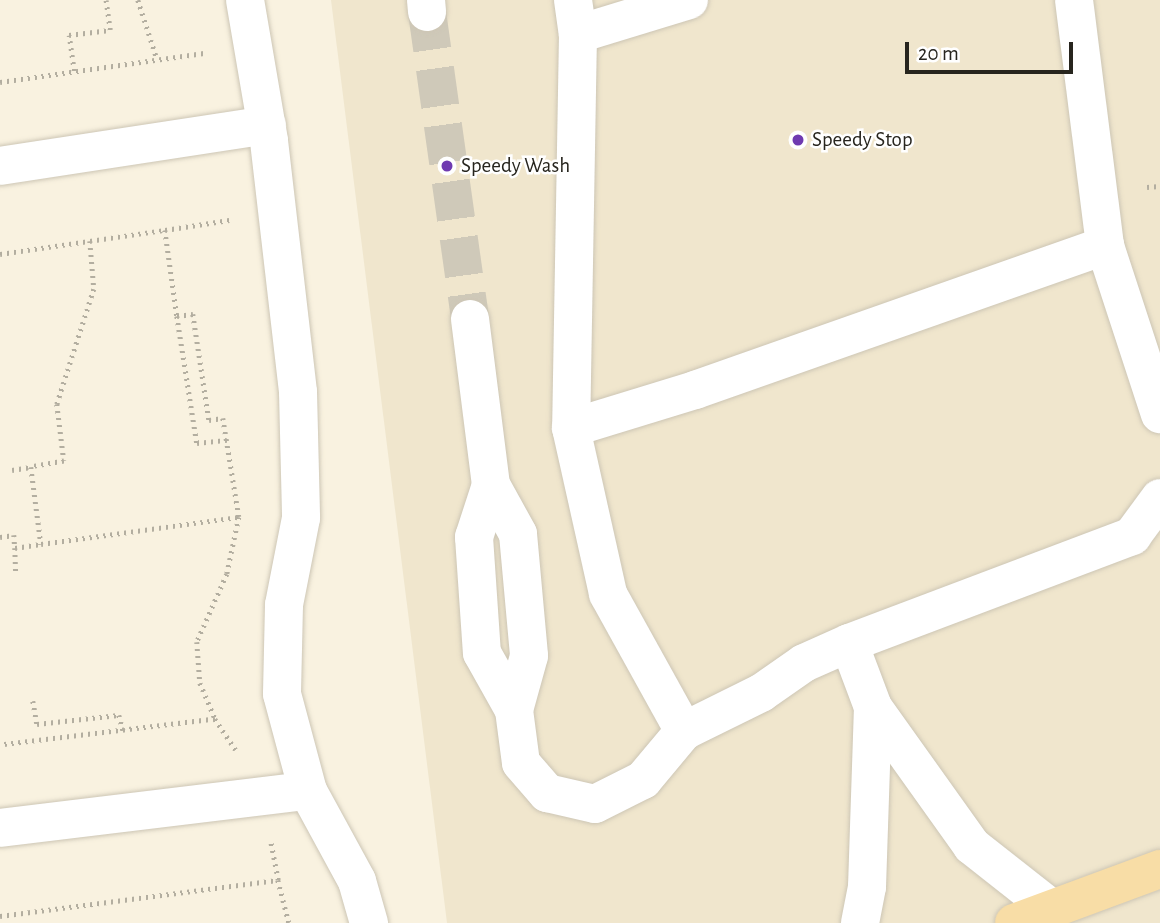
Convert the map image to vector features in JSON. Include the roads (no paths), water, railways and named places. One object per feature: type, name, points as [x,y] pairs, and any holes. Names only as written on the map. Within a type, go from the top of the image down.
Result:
[{"type":"main road","points":[[1014,923],[1160,869]]},
{"type":"lane","points":[[246,0],[267,125],[299,392],[301,518],[284,605],[282,694],[308,791],[357,881],[369,923]]},
{"type":"lane","points":[[684,731],[608,594],[571,429],[576,17],[689,0]]},
{"type":"lane","points":[[1074,0],[1105,246],[1160,414]]},
{"type":"lane","points":[[0,166],[267,125]]},
{"type":"lane","points":[[571,429],[695,390],[1105,246]]},
{"type":"lane","points":[[470,319],[491,485],[474,537],[482,653],[514,710],[521,763],[547,793],[595,804],[643,780],[684,731],[761,692],[804,663],[849,643],[1132,536],[1160,498]]},
{"type":"lane","points":[[849,643],[873,706],[972,846],[1052,909]]},
{"type":"lane","points":[[860,923],[867,887],[873,706]]},
{"type":"lane","points":[[0,828],[308,791]]},
{"type":"tunnel","points":[[427,12],[470,319]]},
{"type":"place","name":"Speedy Stop","points":[[798,140]]},
{"type":"place","name":"Speedy Wash","points":[[447,166]]}]
